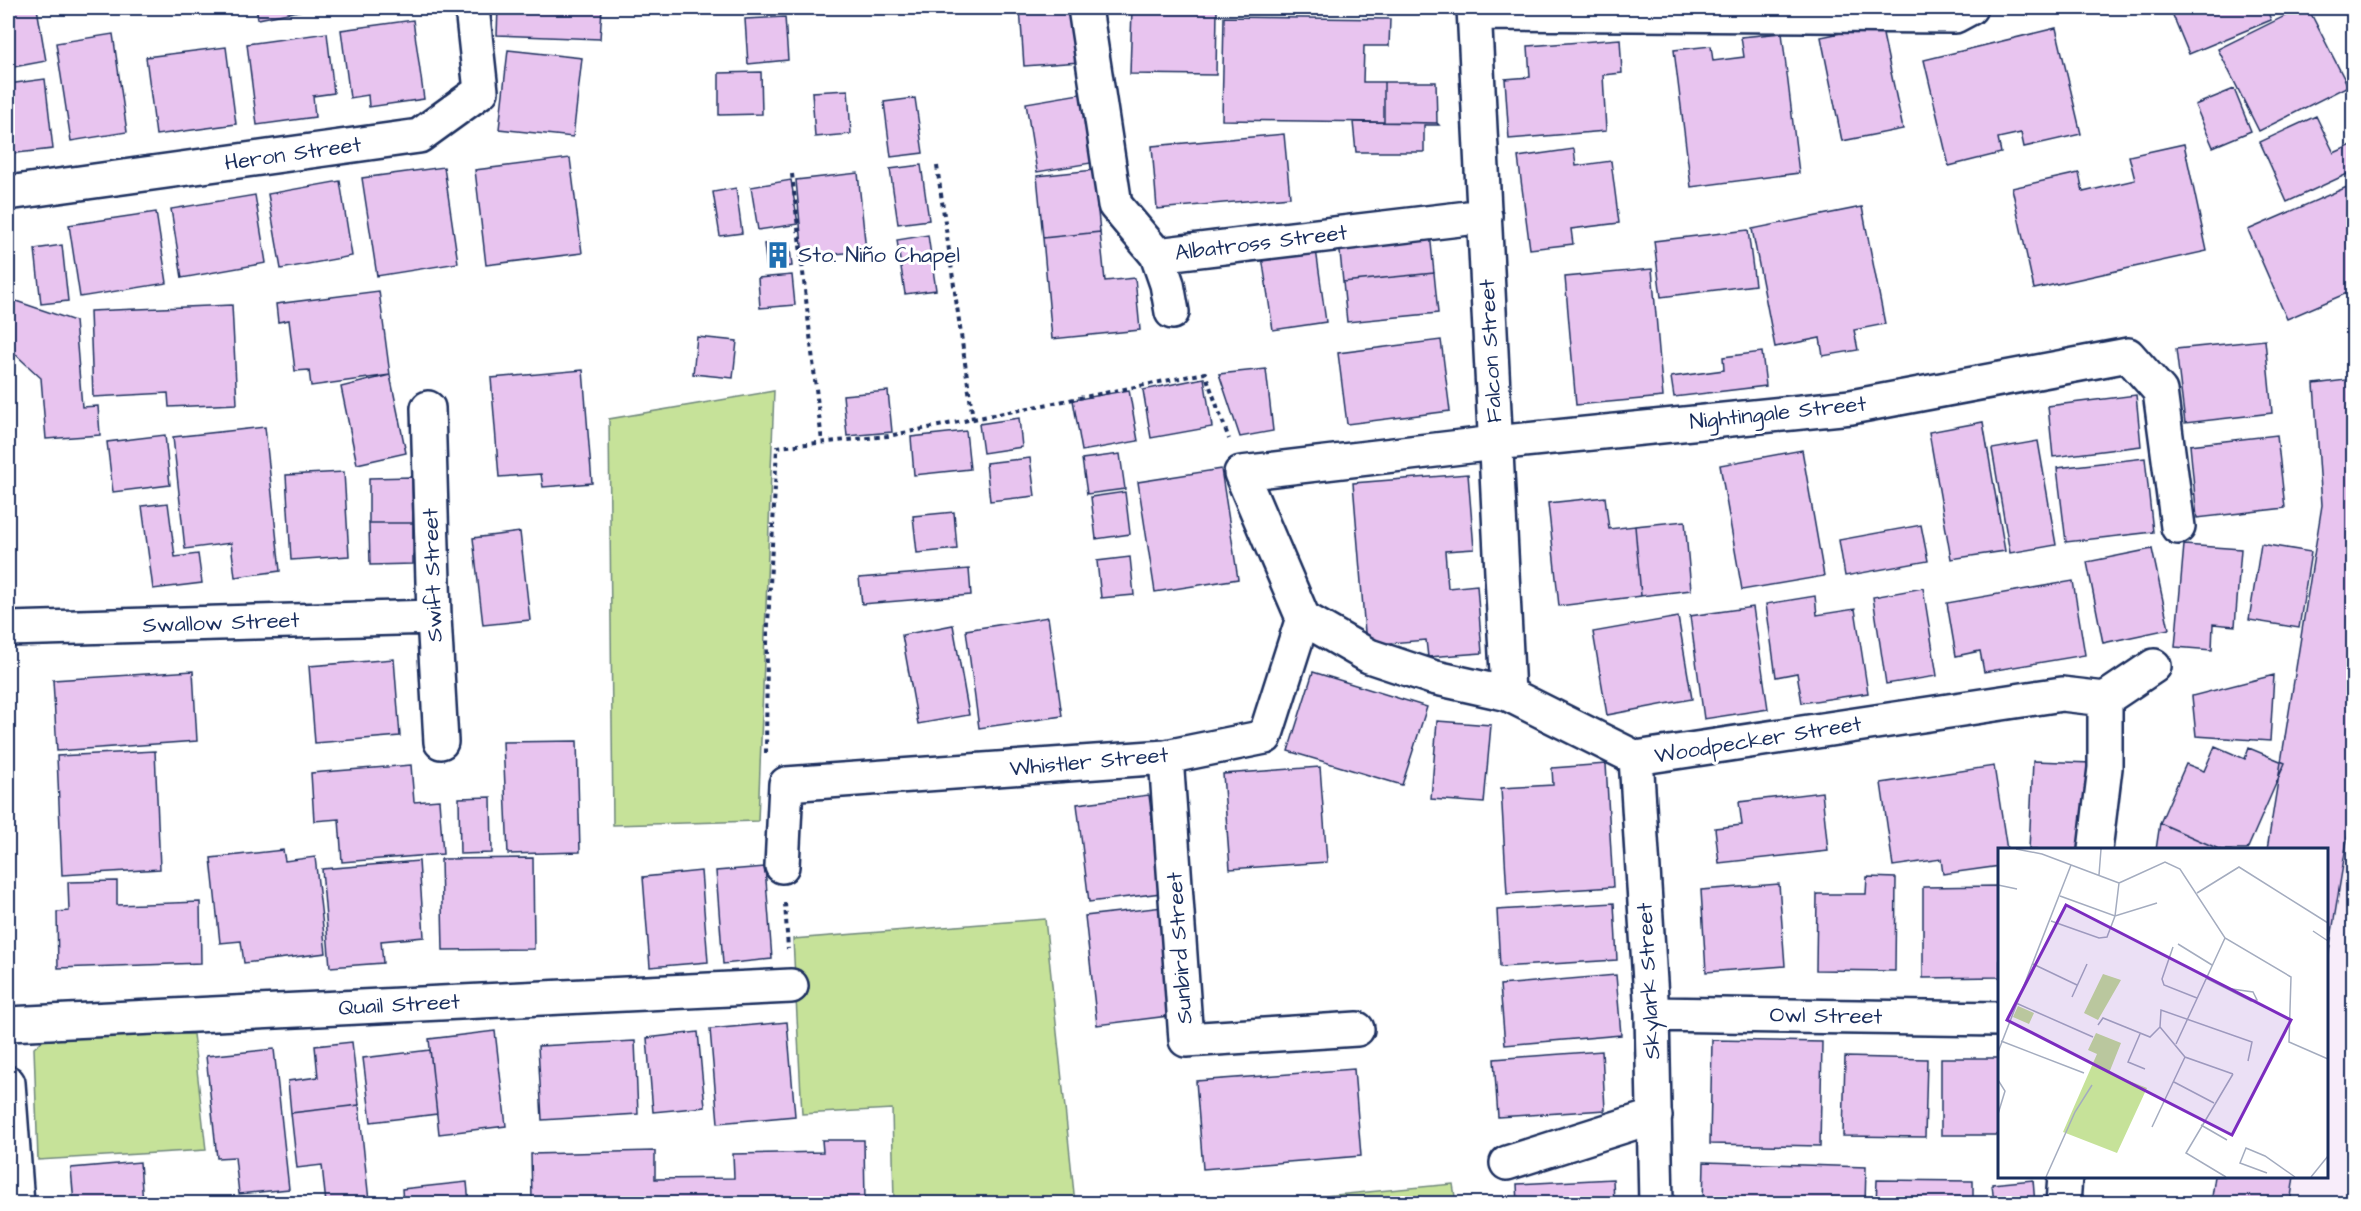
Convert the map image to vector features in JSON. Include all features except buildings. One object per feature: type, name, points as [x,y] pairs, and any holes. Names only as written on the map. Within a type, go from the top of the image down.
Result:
[{"type":"street","name":"Heron Street","points":[[8,193],[419,136],[481,91],[472,8]]},
{"type":"street","name":"Albatross Street","points":[[1085,8],[1115,205],[1157,255],[1485,216]]},
{"type":"street","points":[[1474,10],[1954,16],[1970,8]]},
{"type":"street","name":"Falcon Street","points":[[1474,10],[1509,694]]},
{"type":"street","points":[[1157,255],[1167,284],[1172,312]]},
{"type":"street","name":"Nightingale Street","points":[[1241,473],[1495,443],[1851,407],[2128,355],[2160,391],[2178,527]]},
{"type":"street","name":"Swift Street","points":[[428,408],[434,617],[441,742]]},
{"type":"street","points":[[1241,473],[1303,618]]},
{"type":"street","name":"Swallow Street","points":[[8,629],[434,617]]},
{"type":"street","name":"Woodpecker Street","points":[[1303,618],[1369,656],[1432,677],[1509,694],[1636,758],[2062,694],[2104,699]]},
{"type":"street","name":"Whistler Street","points":[[782,866],[786,784],[1166,757],[1265,737],[1303,618]]},
{"type":"street","points":[[2095,848],[2105,768],[2104,699],[2154,666]]},
{"type":"street","name":"Sunbird Street","points":[[1166,757],[1186,1040],[1357,1029]]},
{"type":"street","name":"Skylark Street","points":[[1636,758],[1653,1014],[1656,1203]]},
{"type":"street","name":"Quail Street","points":[[8,1024],[791,986]]},
{"type":"street","name":"Owl Street","points":[[1653,1014],[1998,1018]]},
{"type":"street","points":[[8,1083],[17,1203]]},
{"type":"street","points":[[1507,1163],[1655,1116]]},
{"type":"street","points":[[2063,1203],[2064,1178]]},
{"type":"path","points":[[937,166],[973,419]]},
{"type":"path","points":[[792,174],[822,442]]},
{"type":"path","points":[[766,756],[767,644],[777,447],[888,436],[1205,373],[1241,473]]},
{"type":"path","points":[[782,866],[791,986]]},
{"type":"shaded area","points":[[2353,379],[2353,1203],[2211,1204],[2215,1178],[2328,1178],[2328,848],[2326,848],[2322,505],[2314,384]]},
{"type":"green space","points":[[774,391],[758,821],[613,825],[609,419]]},
{"type":"green space","points":[[1045,919],[1075,1203],[894,1203],[892,1109],[802,1114],[793,939]]},
{"type":"green space","points":[[193,1034],[206,1150],[38,1160],[34,1048],[47,1037]]},
{"type":"green space","points":[[1453,1184],[1456,1203],[1249,1203]]},
{"type":"place","name":"Sto. Niño Chapel","points":[[778,255]]}]
